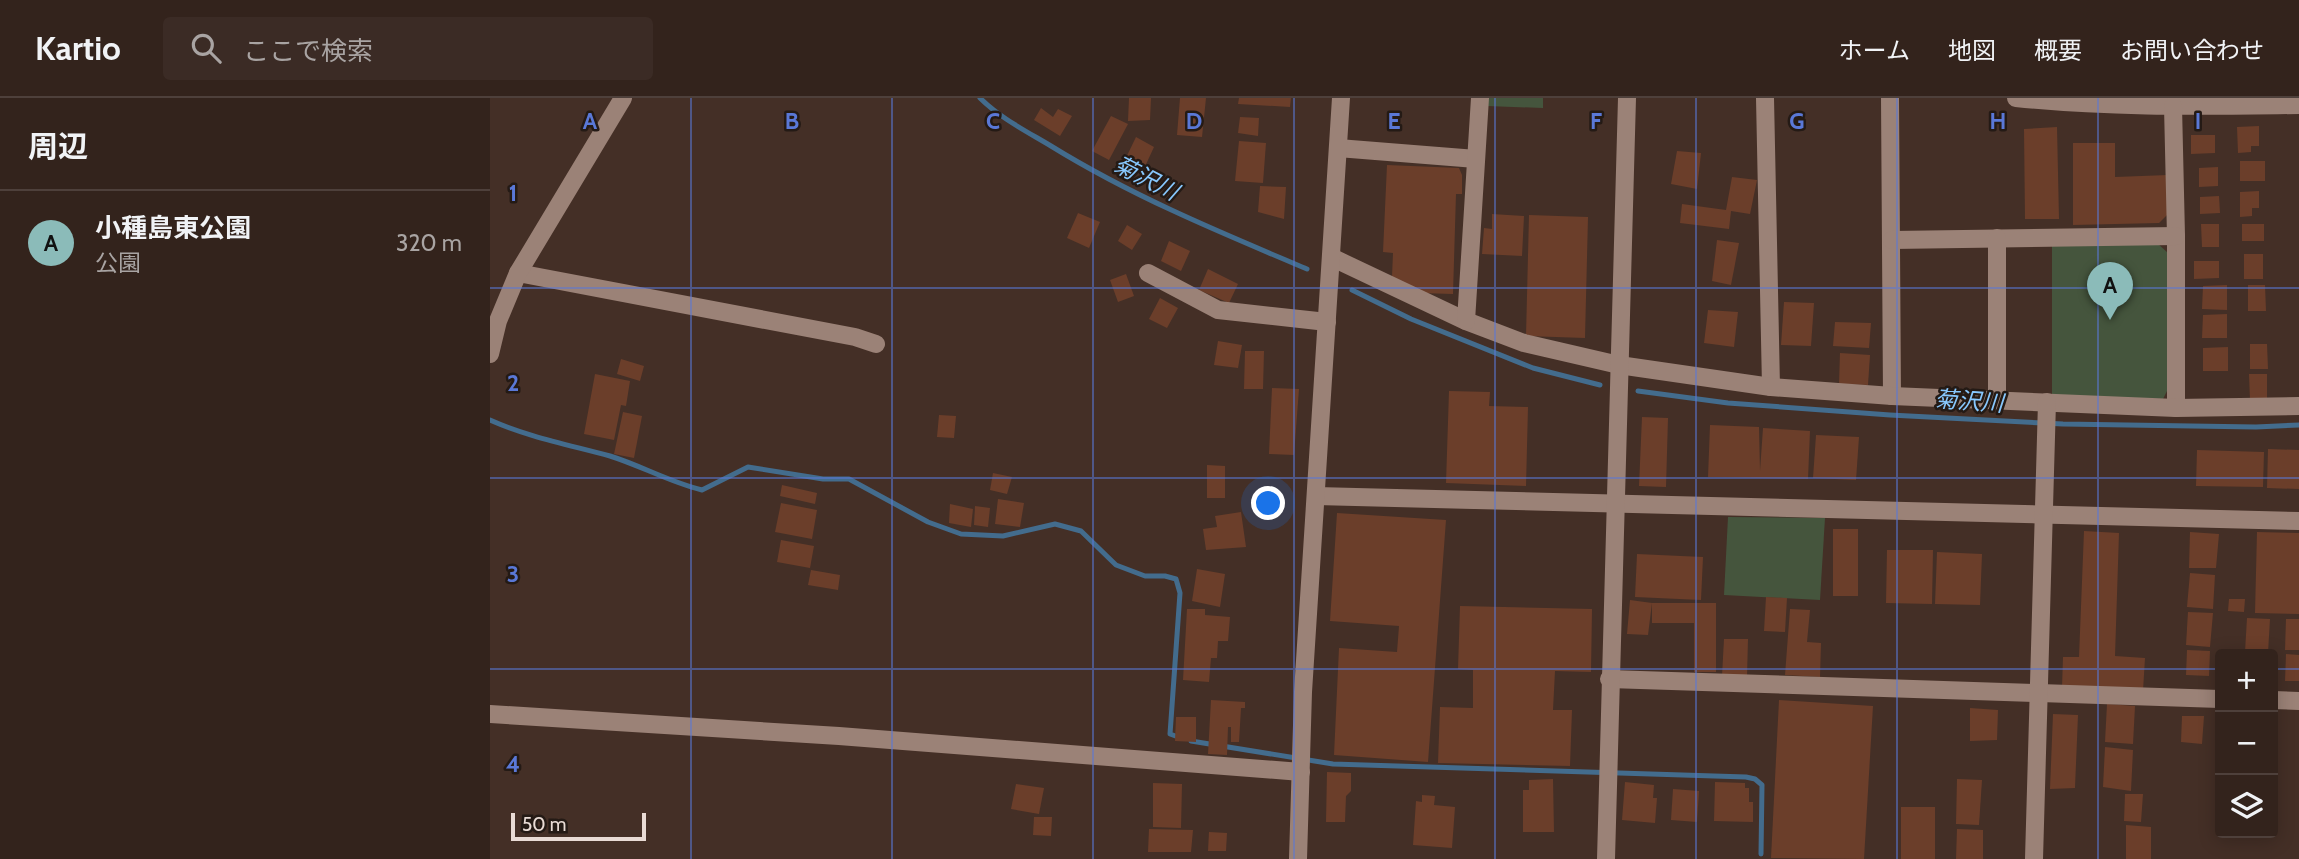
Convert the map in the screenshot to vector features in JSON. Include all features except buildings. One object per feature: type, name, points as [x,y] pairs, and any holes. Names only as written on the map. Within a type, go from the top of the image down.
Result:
[{"type":"street","points":[[490,354],[498,321],[518,273],[623,98]]},
{"type":"street","points":[[1298,859],[1303,692],[1341,98]]},
{"type":"street","points":[[1466,321],[1480,98]]},
{"type":"street","points":[[1606,859],[1627,98]]},
{"type":"street","points":[[1765,98],[1771,387]]},
{"type":"street","points":[[1890,98],[1892,396]]},
{"type":"street","points":[[2016,98],[2173,106],[2299,104]]},
{"type":"street","points":[[2173,106],[2176,408]]},
{"type":"street","points":[[1338,148],[1476,159]]},
{"type":"street","points":[[1892,240],[2176,236]]},
{"type":"street","points":[[1997,238],[1997,400]]},
{"type":"street","points":[[1331,257],[1466,321],[1524,343],[1619,365],[1771,387],[1997,400],[2047,407],[2299,406]]},
{"type":"street","points":[[518,273],[855,337],[876,344]]},
{"type":"street","points":[[1148,273],[1218,310],[1327,321]]},
{"type":"street","points":[[2034,859],[2047,407]]},
{"type":"street","points":[[1316,496],[2299,521]]},
{"type":"street","points":[[1609,679],[2215,699]]},
{"type":"street","points":[[2278,700],[2299,701]]},
{"type":"street","points":[[490,713],[839,736],[1301,772]]},
{"type":"green space","points":[[1488,98],[1543,98],[1543,108],[1487,106]]},
{"type":"green space","points":[[2157,243],[2168,253],[2169,387],[2163,399],[2052,396],[2052,246]]},
{"type":"green space","points":[[1728,517],[1825,518],[1820,600],[1724,595]]},
{"type":"waterway","name":"菊沢川","points":[[980,98],[1014,124],[1113,181],[1209,227],[1307,269]]},
{"type":"waterway","name":"菊沢川","points":[[1352,290],[1411,319],[1533,368],[1600,385]]},
{"type":"waterway","name":"菊沢川","points":[[1638,391],[1728,403],[2063,424],[2256,427],[2299,425]]},
{"type":"waterway","points":[[490,420],[534,436],[610,456],[702,490],[748,467],[823,479],[849,479],[928,522],[961,534],[1003,536],[1055,524],[1081,531],[1116,565],[1145,576],[1176,579],[1180,593],[1170,734],[1181,738]]},
{"type":"waterway","points":[[1191,741],[1333,764],[1746,777],[1755,779],[1762,785],[1761,854]]},
{"type":"place","name":"小種島東公園","points":[[2110,320]]}]
